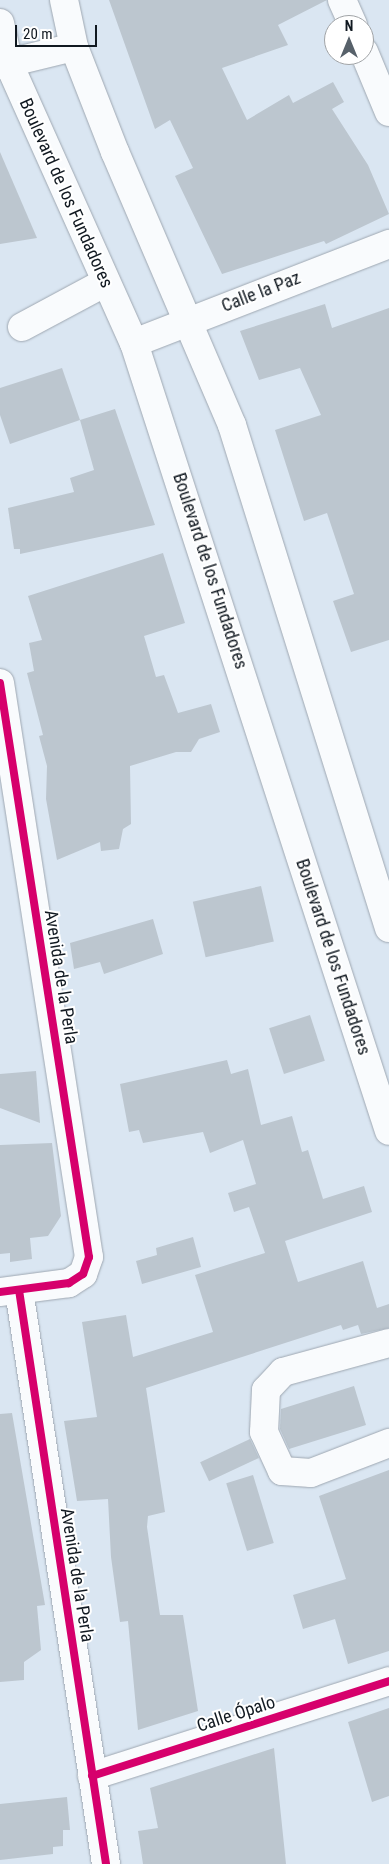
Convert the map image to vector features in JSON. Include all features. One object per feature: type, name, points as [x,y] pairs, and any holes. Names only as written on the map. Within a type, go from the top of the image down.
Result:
[{"type":"main road","points":[[64,0],[74,47],[115,152],[190,319],[232,425],[389,928]]},
{"type":"main road","points":[[342,0],[348,15]]},
{"type":"main road","name":"Boulevard de los Fundadores","points":[[0,23],[4,65],[134,343],[389,1131]]},
{"type":"main road","points":[[4,65],[74,47]]},
{"type":"main road","points":[[369,65],[389,112]]},
{"type":"main road","name":"Calle la Paz","points":[[134,343],[190,319],[389,244]]},
{"type":"main road","points":[[22,327],[106,282]]},
{"type":"main road","name":"Avenida de la Perla","points":[[0,683],[89,1257],[83,1274],[69,1283],[9,1291],[106,1864]]},
{"type":"main road","points":[[389,1343],[283,1372],[266,1390],[264,1432],[282,1471],[311,1473],[389,1443]]},
{"type":"main road","name":"Calle Ópalo","points":[[92,1776],[389,1681]]},
{"type":"building","points":[[109,0],[327,0],[278,25],[288,45],[222,68],[247,120],[289,95],[293,103],[333,82],[344,102],[332,109],[368,165],[389,214],[326,244],[324,241],[222,274],[175,176],[193,168],[170,120],[155,129]]},
{"type":"building","points":[[0,152],[37,238],[0,244]]},
{"type":"building","points":[[325,304],[332,328],[389,308],[389,640],[351,652],[333,601],[354,594],[327,513],[304,521],[275,430],[321,415],[300,368],[259,380],[240,331]]},
{"type":"building","points":[[62,368],[80,420],[10,444],[0,415],[0,388]]},
{"type":"building","points":[[115,409],[155,525],[20,554],[20,549],[14,549],[8,508],[74,492],[70,478],[94,470],[80,420]]},
{"type":"building","points":[[163,553],[185,623],[144,636],[156,677],[164,675],[178,713],[211,704],[220,732],[199,739],[191,752],[176,752],[130,766],[131,824],[123,829],[119,849],[101,851],[100,842],[57,860],[46,799],[47,766],[39,736],[43,735],[27,673],[34,671],[29,643],[42,640],[28,596]]},
{"type":"building","points":[[261,886],[274,942],[206,957],[193,902]]},
{"type":"building","points":[[153,919],[163,954],[104,974],[100,962],[74,969],[70,943]]},
{"type":"building","points":[[310,1015],[325,1061],[284,1074],[269,1028]]},
{"type":"building","points":[[227,1060],[231,1074],[248,1069],[261,1125],[292,1116],[302,1152],[308,1150],[323,1199],[364,1186],[372,1212],[285,1241],[298,1282],[363,1261],[377,1308],[389,1304],[389,1328],[361,1334],[358,1325],[343,1330],[341,1325],[146,1388],[165,1512],[148,1516],[147,1527],[160,1615],[183,1615],[198,1711],[138,1730],[128,1621],[120,1622],[111,1557],[108,1499],[77,1501],[64,1421],[97,1417],[82,1322],[126,1315],[133,1357],[213,1332],[195,1275],[265,1253],[249,1207],[234,1212],[228,1193],[256,1184],[243,1140],[210,1153],[203,1132],[143,1143],[139,1130],[129,1132],[120,1084]]},
{"type":"building","points":[[36,1071],[40,1123],[0,1108],[0,1074]]},
{"type":"building","points":[[52,1143],[61,1216],[48,1236],[30,1238],[32,1259],[10,1262],[10,1253],[0,1254],[0,1145]]},
{"type":"building","points":[[193,1237],[201,1267],[142,1284],[136,1261],[157,1255],[156,1248]]},
{"type":"building","points":[[354,1386],[366,1425],[289,1449],[280,1429],[281,1409]]},
{"type":"building","points":[[12,1413],[45,1605],[37,1606],[41,1650],[24,1662],[24,1680],[0,1682],[0,1414]]},
{"type":"building","points":[[250,1439],[259,1458],[209,1481],[200,1462]]},
{"type":"building","points":[[389,1470],[389,1651],[348,1664],[335,1619],[303,1629],[293,1595],[346,1579],[319,1496]]},
{"type":"building","points":[[253,1475],[274,1543],[247,1551],[226,1483]]},
{"type":"building","points":[[389,1708],[389,1796],[372,1802],[348,1722]]},
{"type":"building","points":[[274,1748],[286,1864],[143,1864],[138,1831],[158,1828],[150,1788]]},
{"type":"building","points":[[67,1797],[70,1830],[63,1830],[63,1846],[53,1847],[53,1854],[0,1860],[0,1804]]},
{"type":"cycle path","points":[[0,683],[89,1257],[83,1274],[69,1283],[0,1292]]},
{"type":"cycle path","points":[[19,1290],[106,1864]]},
{"type":"cycle path","points":[[92,1776],[389,1681]]}]
